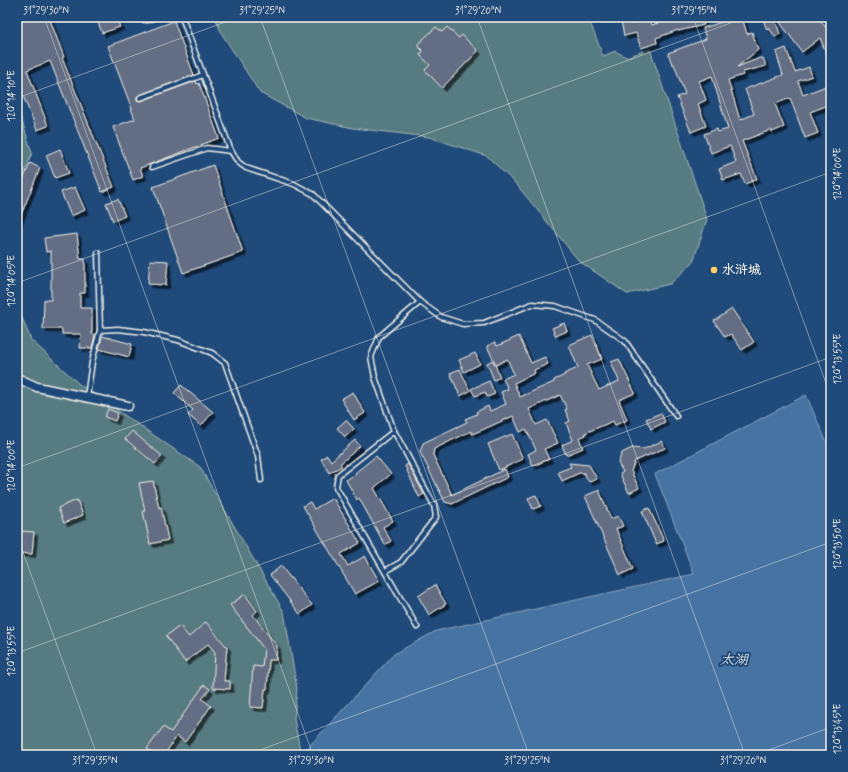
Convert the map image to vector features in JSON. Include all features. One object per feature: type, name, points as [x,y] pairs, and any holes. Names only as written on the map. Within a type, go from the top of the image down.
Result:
[{"type":"street","points":[[17,378],[37,387],[128,406]]},
{"type":"lane","points":[[134,17],[135,19],[148,20],[156,17]]},
{"type":"lane","points":[[182,17],[230,151],[238,162],[246,168],[294,184],[313,194],[420,302],[441,317],[464,324],[484,322],[532,304],[555,306],[594,320],[625,341],[676,416]]},
{"type":"lane","points":[[140,98],[203,75]]},
{"type":"lane","points":[[152,167],[207,148],[230,151]]},
{"type":"lane","points":[[87,397],[92,362],[100,330],[98,253]]},
{"type":"lane","points":[[385,571],[401,562],[436,517],[434,505],[394,431],[375,377],[371,357],[379,337],[420,302]]},
{"type":"lane","points":[[100,330],[118,329],[144,332],[178,340],[212,353],[225,363],[258,456],[262,480]]},
{"type":"lane","points":[[394,431],[338,475],[336,488],[417,627]]},
{"type":"green space","points":[[215,17],[588,17],[603,56],[615,51],[626,57],[650,49],[707,219],[693,262],[670,284],[627,294],[579,261],[516,184],[487,156],[429,137],[353,128],[306,118],[260,93],[222,34]]},
{"type":"green space","points":[[17,105],[32,153],[17,192]]},
{"type":"green space","points":[[17,305],[31,340],[79,384],[200,467],[284,612],[297,689],[294,719],[301,755],[17,755]]},
{"type":"water","name":"太湖","points":[[806,395],[831,452],[831,755],[301,755],[394,654],[436,631],[694,574],[655,474]]},
{"type":"building","points":[[17,17],[49,17],[64,57],[62,58],[114,187],[102,192],[50,61],[27,70],[48,126],[37,130],[17,81],[20,80],[17,73]]},
{"type":"building","points":[[96,17],[116,17],[120,27],[102,33]]},
{"type":"building","points":[[675,17],[702,17],[704,25],[678,30],[656,38],[657,43],[641,48],[636,33],[624,36],[621,21],[630,19],[631,24],[649,18],[652,25]]},
{"type":"building","points":[[742,17],[747,34],[752,32],[758,50],[737,67],[760,58],[763,58],[766,66],[743,72],[743,75],[728,80],[740,120],[754,114],[745,89],[783,75],[776,52],[786,48],[795,72],[809,67],[812,76],[798,81],[803,95],[831,84],[831,104],[810,112],[818,133],[805,138],[790,98],[775,104],[784,127],[772,132],[771,130],[742,141],[757,179],[745,184],[741,174],[723,180],[719,169],[736,162],[730,146],[711,153],[704,134],[717,129],[718,132],[728,129],[712,76],[699,81],[706,100],[698,104],[706,126],[691,132],[677,97],[685,94],[674,64],[672,64],[668,53],[706,39],[703,28]]},
{"type":"building","points":[[762,17],[774,17],[780,34],[775,37],[769,28],[767,30]]},
{"type":"building","points":[[776,17],[818,17],[831,34],[831,65],[820,38],[802,52]]},
{"type":"building","points":[[174,21],[194,75],[139,95],[137,100],[141,101],[196,81],[197,84],[199,83],[219,138],[140,168],[143,176],[133,180],[113,127],[135,119],[108,46]]},
{"type":"building","points":[[436,27],[442,32],[447,27],[459,38],[462,35],[478,51],[442,88],[425,70],[430,65],[420,55],[423,51],[417,45]]},
{"type":"building","points":[[60,149],[69,173],[55,178],[46,155]]},
{"type":"building","points":[[30,163],[40,168],[17,225],[17,195]]},
{"type":"building","points":[[213,165],[243,252],[183,273],[153,187]]},
{"type":"building","points":[[75,187],[85,210],[71,216],[61,192]]},
{"type":"building","points":[[118,199],[125,216],[113,221],[106,203]]},
{"type":"building","points":[[77,234],[80,259],[85,259],[85,293],[80,293],[80,308],[92,308],[92,334],[95,335],[92,348],[80,348],[81,334],[62,334],[62,329],[43,329],[44,300],[51,300],[51,251],[46,252],[44,238]]},
{"type":"building","points":[[150,260],[168,261],[166,285],[148,284]]},
{"type":"building","points":[[732,309],[754,342],[742,350],[731,334],[725,337],[714,321]]},
{"type":"building","points":[[564,323],[567,331],[556,336],[552,328]]},
{"type":"building","points":[[592,335],[602,359],[587,365],[599,390],[619,381],[611,362],[619,359],[635,393],[619,400],[627,420],[615,425],[613,421],[585,433],[586,435],[579,438],[583,448],[566,455],[562,445],[573,440],[566,423],[570,421],[565,410],[567,409],[560,395],[529,409],[536,425],[547,420],[558,443],[544,449],[549,459],[533,466],[528,454],[536,450],[526,429],[520,432],[513,416],[472,434],[471,431],[434,449],[433,455],[452,495],[505,469],[508,477],[452,504],[445,502],[420,452],[423,443],[467,422],[465,419],[477,414],[476,412],[488,406],[490,411],[506,404],[501,392],[508,389],[503,379],[514,374],[507,359],[496,365],[487,346],[495,342],[497,346],[519,336],[531,363],[545,357],[548,364],[534,370],[535,373],[514,383],[520,397],[554,382],[554,380],[565,375],[564,374],[578,368],[569,345]]},
{"type":"building","points":[[102,336],[132,344],[129,357],[99,349]]},
{"type":"building","points":[[475,353],[480,364],[464,372],[459,360]]},
{"type":"building","points":[[493,360],[500,377],[494,380],[487,363]]},
{"type":"building","points":[[460,369],[470,391],[460,396],[450,373]]},
{"type":"building","points":[[489,381],[495,394],[487,397],[485,392],[475,396],[471,389]]},
{"type":"building","points":[[181,385],[213,412],[201,426],[188,415],[193,410],[174,393]]},
{"type":"building","points":[[353,392],[365,413],[354,420],[341,399]]},
{"type":"building","points":[[108,409],[118,413],[115,421],[105,417]]},
{"type":"building","points":[[661,413],[665,422],[651,429],[646,419]]},
{"type":"building","points":[[346,420],[354,429],[345,437],[337,428]]},
{"type":"building","points":[[132,431],[162,456],[155,464],[125,439]]},
{"type":"building","points":[[512,434],[523,459],[499,470],[488,444]]},
{"type":"building","points":[[355,440],[360,446],[340,464],[342,466],[329,473],[321,459],[327,455],[331,461]]},
{"type":"building","points":[[662,441],[665,448],[635,461],[631,471],[639,488],[629,493],[620,474],[623,472],[618,463],[622,453],[632,448],[644,449]]},
{"type":"building","points":[[376,456],[391,474],[374,488],[393,521],[383,527],[391,541],[385,545],[359,498],[357,500],[346,480],[356,474],[355,473]]},
{"type":"building","points":[[569,463],[589,465],[597,479],[589,482],[584,473],[579,473],[562,481],[558,472],[571,467]]},
{"type":"building","points":[[408,464],[424,494],[419,497],[405,466]]},
{"type":"building","points":[[153,481],[159,508],[161,507],[168,540],[150,544],[139,483]]},
{"type":"building","points":[[599,490],[611,519],[618,516],[623,526],[616,529],[633,569],[620,575],[585,496]]},
{"type":"building","points":[[536,495],[541,506],[533,509],[528,498]]},
{"type":"building","points":[[333,498],[360,543],[341,554],[348,566],[365,556],[379,581],[355,594],[303,506],[310,502],[314,509]]},
{"type":"building","points":[[77,500],[83,515],[64,523],[58,508]]},
{"type":"building","points":[[649,508],[664,541],[656,544],[642,511]]},
{"type":"building","points":[[20,531],[34,532],[32,554],[19,553]]},
{"type":"building","points":[[281,566],[312,605],[300,614],[270,575]]},
{"type":"building","points":[[435,585],[446,604],[429,615],[418,596]]},
{"type":"building","points":[[245,594],[257,611],[253,615],[277,646],[276,660],[269,660],[267,689],[265,689],[263,708],[250,707],[253,666],[262,667],[264,649],[230,605]]},
{"type":"building","points":[[206,622],[227,647],[224,681],[230,681],[230,689],[213,688],[215,652],[208,644],[185,662],[166,636],[180,626],[189,637]]},
{"type":"building","points":[[204,685],[210,689],[202,699],[211,706],[185,742],[177,736],[164,755],[156,755],[147,749],[163,727],[171,732]]},
{"type":"place","name":"水浒城","points":[[714,270]]}]
